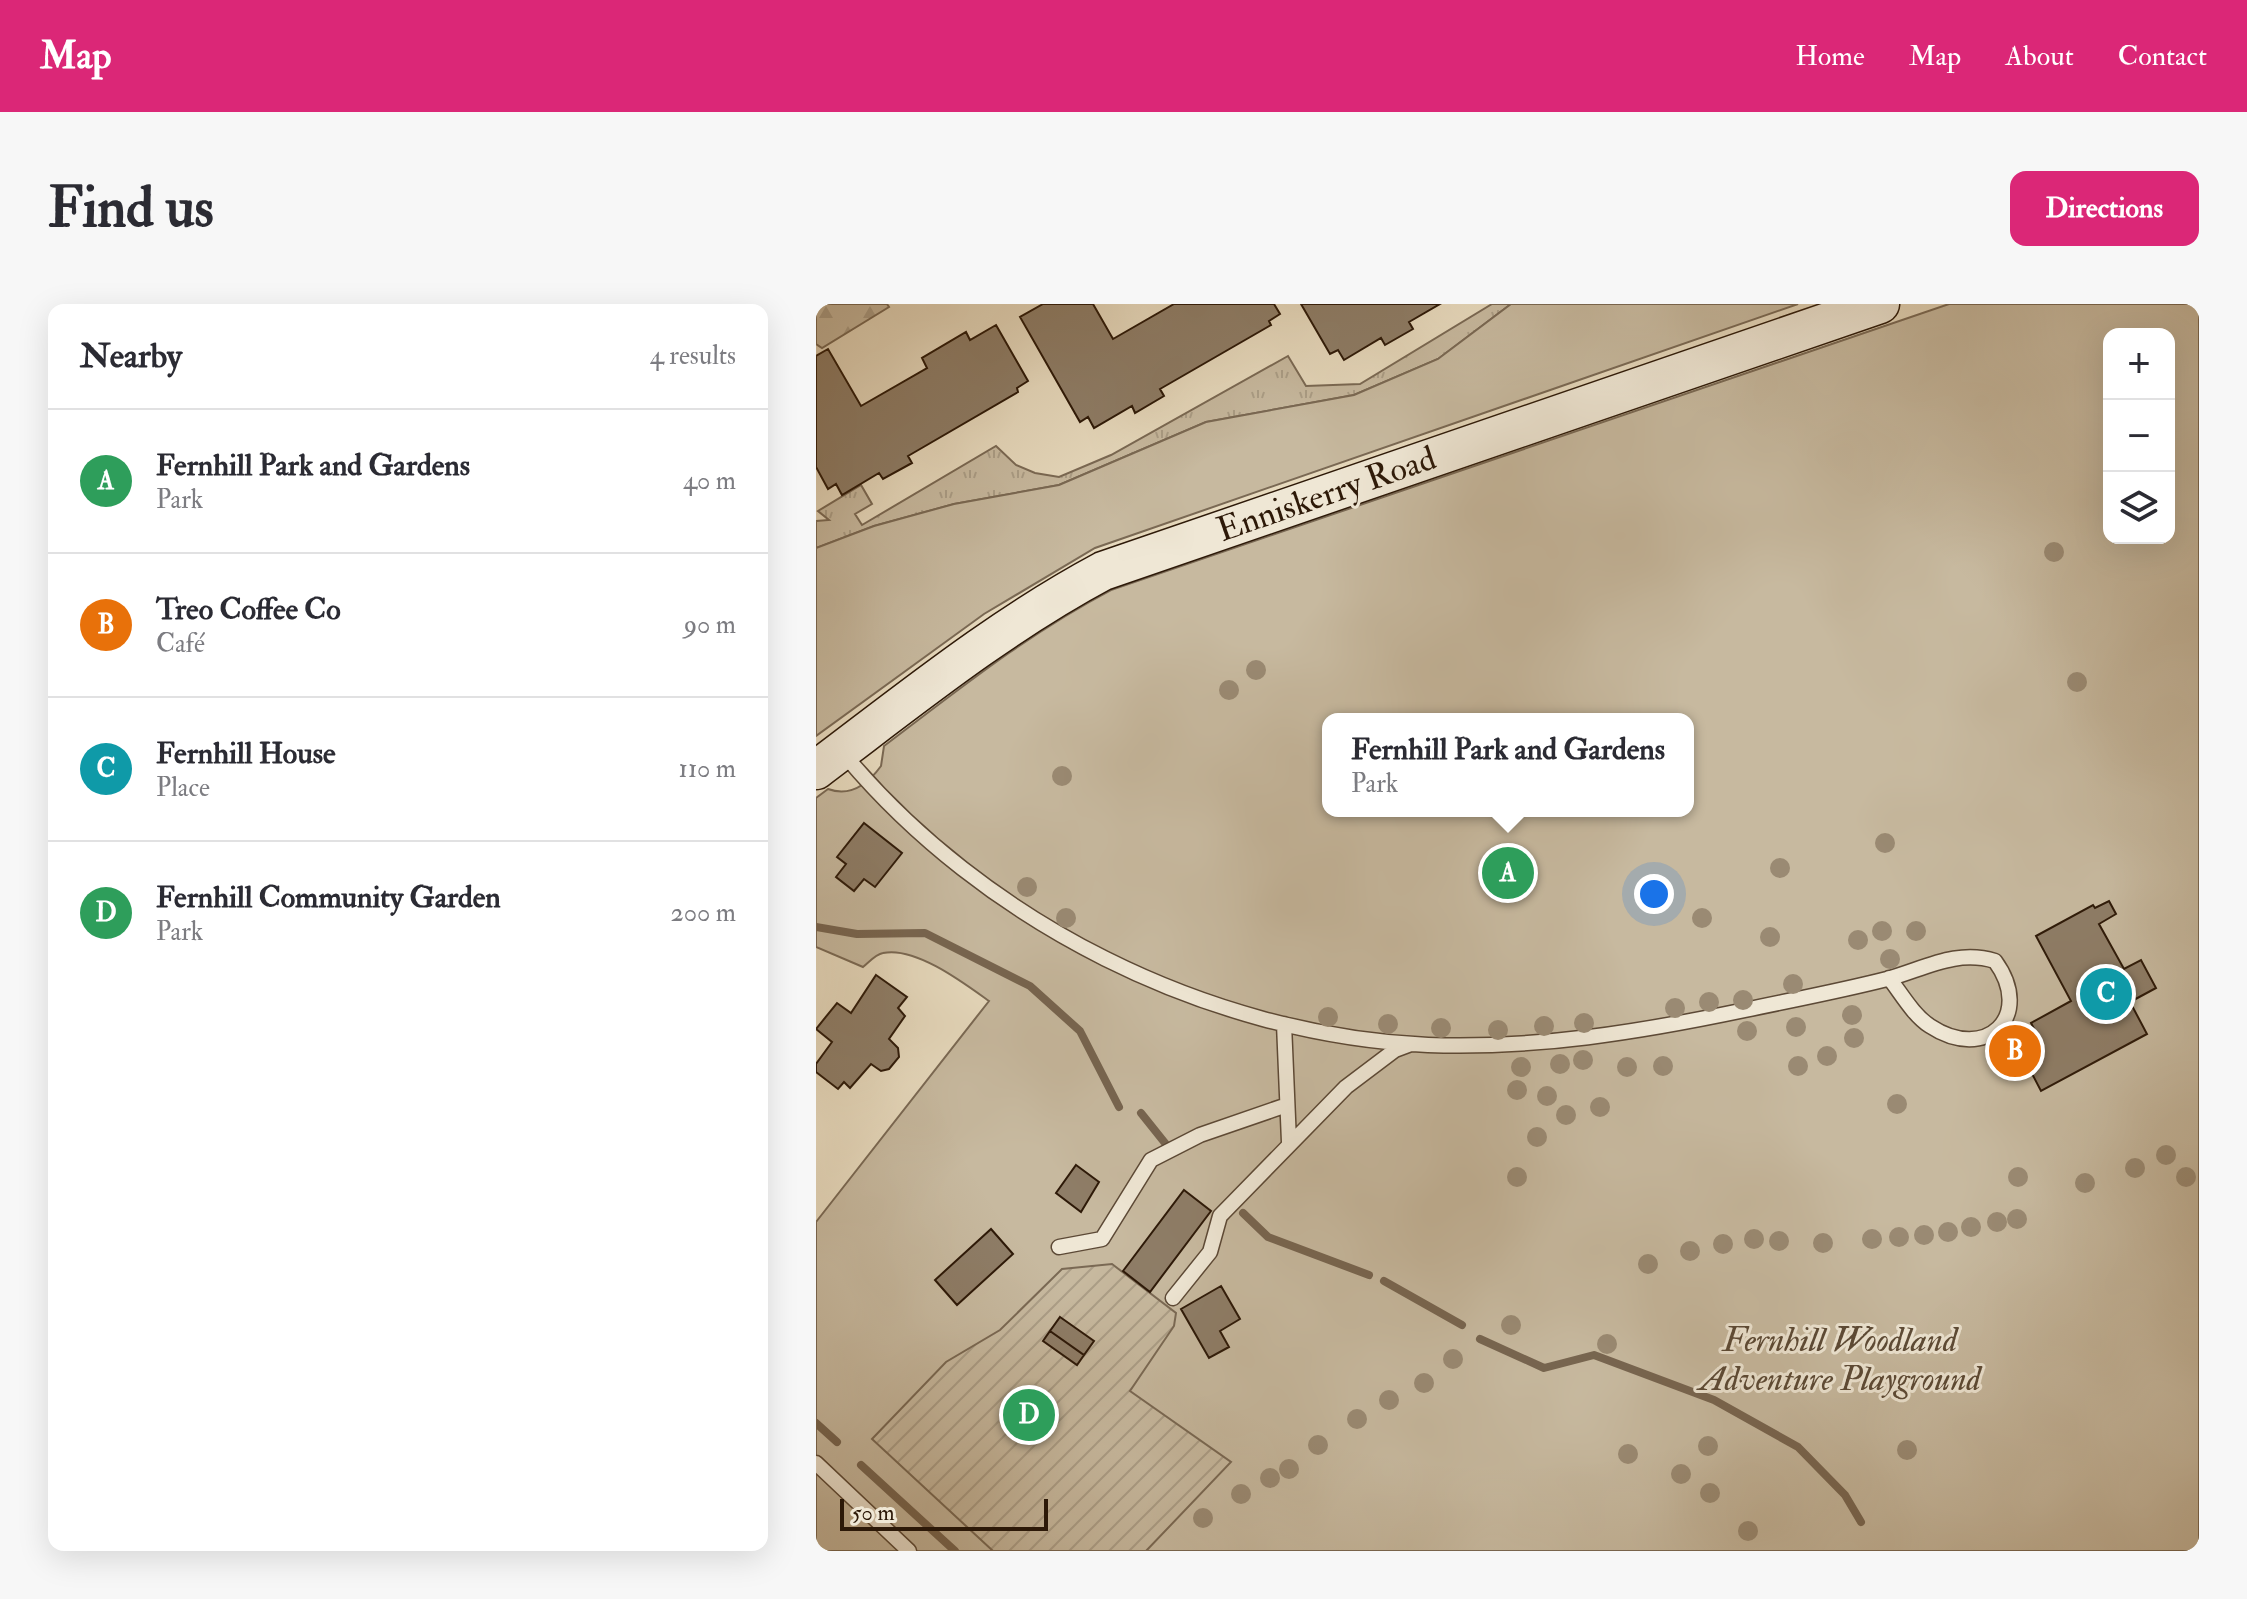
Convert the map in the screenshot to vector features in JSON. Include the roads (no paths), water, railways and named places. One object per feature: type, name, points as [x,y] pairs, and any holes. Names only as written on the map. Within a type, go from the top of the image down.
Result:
[{"type":"main road","name":"Enniskerry Road","points":[[829,761],[999,634],[1051,599],[1103,571],[1880,304]]},
{"type":"lane","points":[[829,761],[870,787],[972,878],[1055,930],[1129,969],[1200,998],[1284,1024],[1411,1044],[1506,1044],[1599,1038],[1685,1023],[1889,978],[1919,966],[1960,957],[1995,961],[2008,979],[2012,998],[2006,1018],[1994,1034],[1979,1041],[1961,1039],[1926,1024],[1889,978]]},
{"type":"lane","points":[[1284,1024],[1284,1106],[1289,1142]]},
{"type":"lane","points":[[1173,1298],[1210,1252],[1220,1216],[1289,1142],[1357,1078],[1395,1050],[1411,1044]]},
{"type":"lane","points":[[1059,1247],[1102,1239],[1131,1187],[1151,1160],[1200,1135],[1284,1106]]},
{"type":"lane","points":[[816,1463],[909,1551]]},
{"type":"waterway","points":[[816,927],[857,934],[925,933],[1030,986],[1080,1031],[1119,1107]]},
{"type":"waterway","points":[[1141,1113],[1165,1143]]},
{"type":"waterway","points":[[1243,1213],[1268,1237],[1369,1275]]},
{"type":"waterway","points":[[1384,1281],[1462,1325]]},
{"type":"waterway","points":[[1480,1339],[1544,1368],[1594,1355],[1714,1400],[1798,1447],[1845,1495],[1861,1522]]},
{"type":"waterway","points":[[816,1423],[837,1442]]},
{"type":"waterway","points":[[861,1465],[955,1551]]},
{"type":"place","name":"Fernhill Park and Gardens","points":[[1508,873]]},
{"type":"place","name":"Fernhill House","points":[[2106,994]]},
{"type":"place","name":"Treo Coffee Co","points":[[2015,1051]]},
{"type":"place","name":"Fernhill Community Garden","points":[[1029,1415]]},
{"type":"park label","name":"Fernhill Woodland Adventure Playground","points":[[1840,1358]]}]
